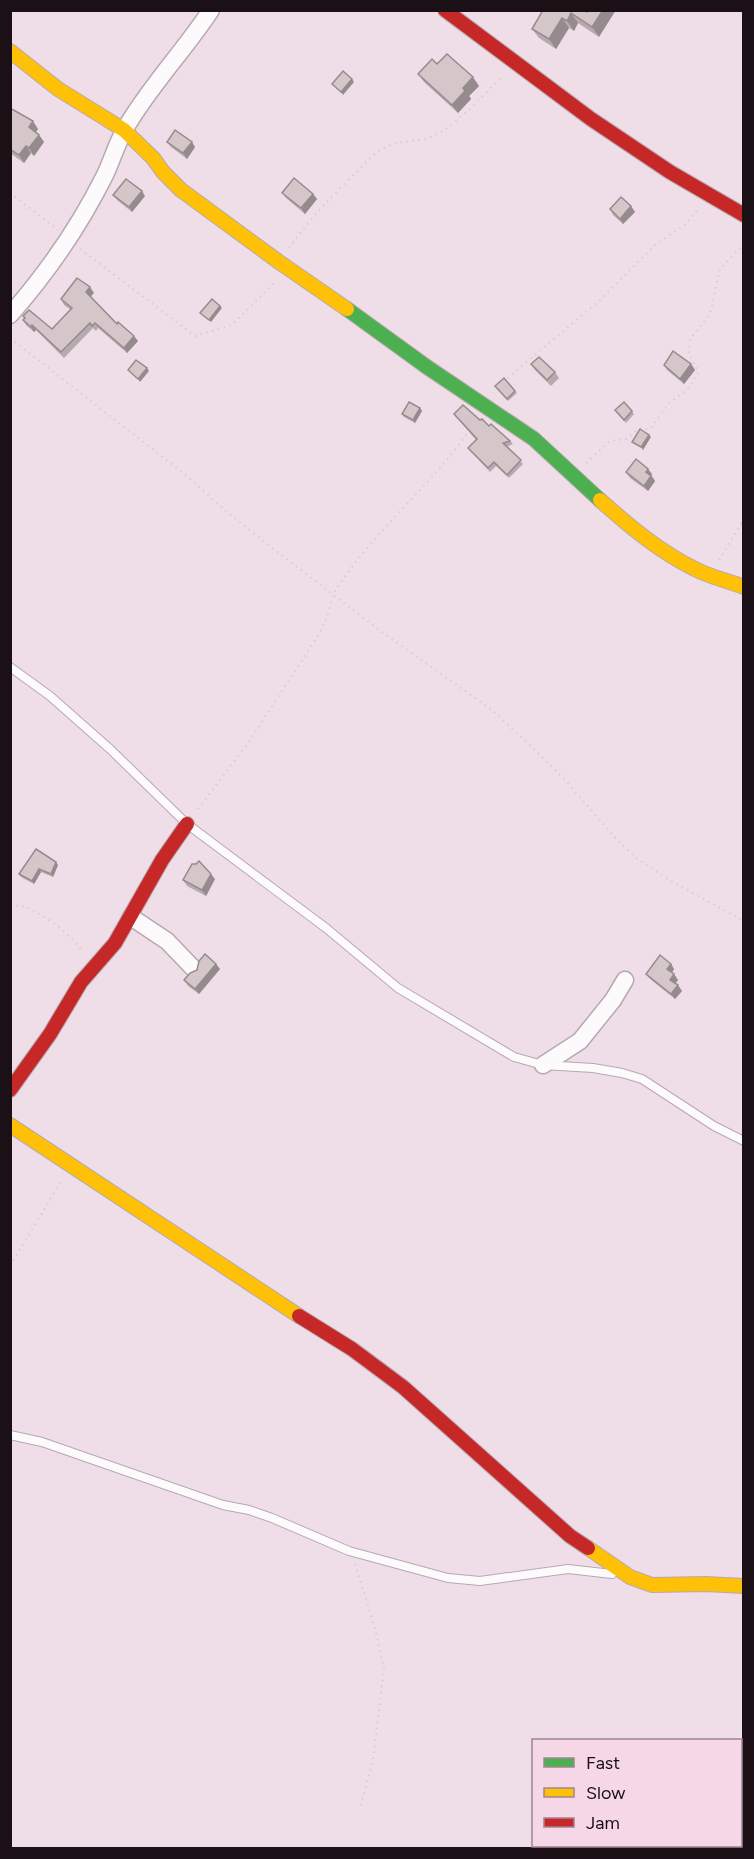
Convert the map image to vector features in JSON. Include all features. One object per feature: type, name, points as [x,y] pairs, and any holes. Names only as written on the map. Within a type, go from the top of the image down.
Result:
[{"type":"street","points":[[10,315],[44,275],[68,237],[104,176],[124,130],[137,110],[211,10]]},
{"type":"street","points":[[445,10],[591,119],[670,172],[744,215]]},
{"type":"street","points":[[10,51],[58,89],[124,130],[181,190],[427,367],[534,439],[626,523],[656,545],[697,570],[744,587]]},
{"type":"street","points":[[10,1090],[50,1034],[81,982],[115,943],[157,868],[188,824]]},
{"type":"street","points":[[130,917],[167,941],[193,968]]},
{"type":"street","points":[[543,1065],[580,1041],[613,1000],[624,980]]},
{"type":"street","points":[[10,1125],[272,1299],[352,1349],[403,1387],[570,1536],[630,1577],[652,1585],[744,1586]]},
{"type":"lane","points":[[10,667],[76,718],[188,824],[326,928],[398,988],[514,1057],[543,1065],[593,1068],[642,1079],[714,1126],[744,1142]]},
{"type":"lane","points":[[10,1435],[42,1442],[222,1505],[249,1510],[349,1551],[447,1578],[480,1581],[568,1569],[630,1577]]},
{"type":"path","points":[[279,262],[338,188],[371,158],[397,142],[420,142],[436,135],[516,64]]},
{"type":"path","points":[[10,193],[68,237],[83,253],[195,336],[232,325],[277,280]]},
{"type":"path","points":[[496,387],[600,300],[656,244],[686,224],[709,195]]},
{"type":"path","points":[[583,468],[610,441],[626,439],[638,429],[650,429],[670,402],[688,389],[699,372],[689,354],[690,339],[710,314],[720,269],[744,244]]},
{"type":"path","points":[[10,338],[187,476],[276,551],[382,632],[492,710],[567,782],[617,840],[636,858],[669,880],[744,921]]},
{"type":"path","points":[[188,824],[248,743],[315,642],[324,625],[333,594],[359,559],[452,455],[470,429]]},
{"type":"path","points":[[10,905],[26,907],[70,936],[81,949],[91,969]]},
{"type":"path","points":[[10,1266],[71,1165]]},
{"type":"path","points":[[349,1551],[375,1628],[384,1670],[373,1760],[360,1808]]},
{"type":"building","points":[[543,10],[585,10],[587,12],[588,10],[603,10],[592,27],[571,13],[567,21],[562,18],[549,39],[532,29]]},
{"type":"building","points":[[447,54],[473,77],[463,88],[465,91],[452,105],[418,74],[432,59],[437,64]]},
{"type":"building","points":[[343,71],[352,79],[341,92],[332,84]]},
{"type":"building","points":[[10,108],[33,121],[29,127],[39,135],[29,148],[26,146],[19,155],[10,149]]},
{"type":"building","points":[[175,130],[192,142],[183,153],[167,142]]},
{"type":"building","points":[[294,178],[313,194],[301,208],[282,193]]},
{"type":"building","points":[[126,179],[142,191],[129,207],[113,195]]},
{"type":"building","points":[[621,197],[631,206],[620,219],[610,209]]},
{"type":"building","points":[[77,278],[90,287],[86,292],[117,324],[118,322],[134,336],[124,348],[95,323],[92,326],[90,323],[61,352],[32,325],[31,327],[23,320],[25,318],[23,316],[29,310],[52,329],[72,308],[61,299]]},
{"type":"building","points":[[212,299],[220,306],[209,320],[200,313]]},
{"type":"building","points":[[673,351],[691,364],[680,379],[664,365]]},
{"type":"building","points":[[539,357],[555,372],[547,380],[531,364]]},
{"type":"building","points":[[136,360],[147,368],[138,379],[128,370]]},
{"type":"building","points":[[504,378],[515,391],[507,399],[495,386]]},
{"type":"building","points":[[409,402],[420,408],[413,420],[402,414]]},
{"type":"building","points":[[624,402],[632,411],[624,420],[615,410]]},
{"type":"building","points":[[463,405],[480,420],[482,419],[489,426],[491,424],[510,441],[503,443],[521,460],[507,475],[494,462],[488,468],[468,448],[477,439],[454,414]]},
{"type":"building","points":[[640,429],[649,435],[641,447],[632,442]]},
{"type":"building","points":[[636,459],[648,469],[646,472],[651,476],[644,486],[626,472]]},
{"type":"building","points":[[36,849],[56,862],[51,874],[39,869],[32,881],[19,874]]},
{"type":"building","points":[[199,861],[211,874],[202,890],[183,880],[192,864]]},
{"type":"building","points":[[205,954],[216,964],[195,989],[184,980],[190,973],[197,970],[199,961]]},
{"type":"building","points":[[660,955],[671,964],[667,969],[674,974],[670,980],[678,985],[671,994],[646,974]]},
{"type":"traffic: fast","points":[[347,309],[427,367],[534,439],[600,500]]},
{"type":"traffic: slow","points":[[10,51],[58,89],[124,130],[181,190],[347,309]]},
{"type":"traffic: slow","points":[[600,500],[669,555],[701,572],[744,587]]},
{"type":"traffic: slow","points":[[10,1125],[299,1316]]},
{"type":"traffic: slow","points":[[588,1548],[630,1577],[652,1585],[744,1586]]},
{"type":"traffic: jam","points":[[445,10],[591,119],[670,172],[744,215]]},
{"type":"traffic: jam","points":[[10,1090],[50,1034],[81,982],[115,943],[162,860],[187,824]]},
{"type":"traffic: jam","points":[[299,1316],[352,1349],[403,1387],[570,1536],[588,1548]]}]
